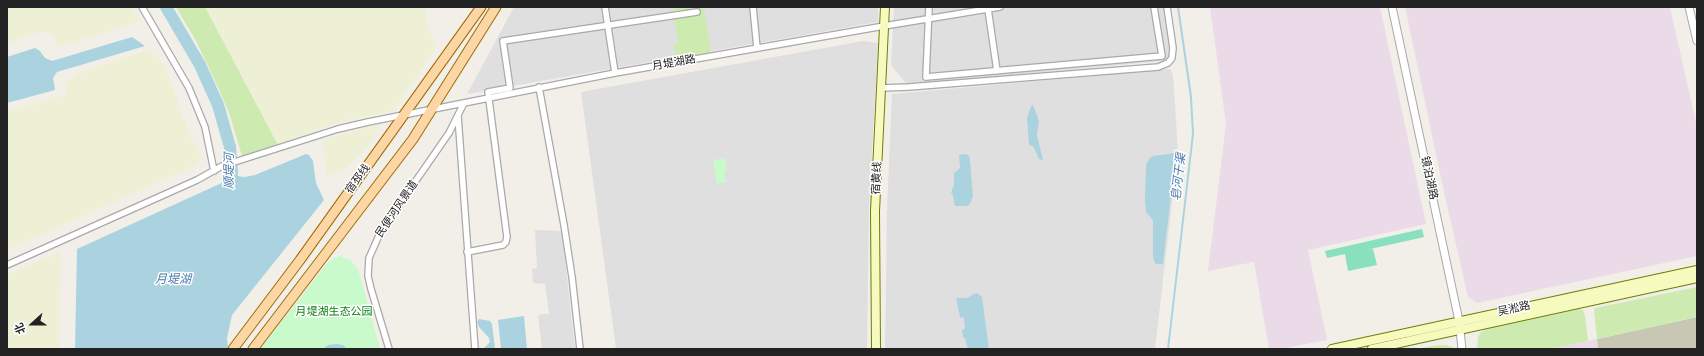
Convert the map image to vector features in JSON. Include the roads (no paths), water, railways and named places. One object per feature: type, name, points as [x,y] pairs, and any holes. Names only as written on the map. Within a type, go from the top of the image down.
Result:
[{"type":"main road","name":"宿邳线","points":[[235,346],[304,253],[480,7]]},
{"type":"main road","name":"宿邳线","points":[[252,349],[408,145],[496,7]]},
{"type":"main road","name":"宿黄线","points":[[876,349],[875,211],[885,7]]},
{"type":"main road","name":"吴淞路","points":[[1332,349],[1697,270]]},
{"type":"main road","name":"吴淞路","points":[[1372,349],[1697,278]]},
{"type":"street","points":[[142,7],[189,88],[205,127],[214,171]]},
{"type":"street","points":[[605,7],[615,73]]},
{"type":"street","points":[[753,7],[757,48]]},
{"type":"street","points":[[929,7],[926,77],[1162,56],[1154,7]]},
{"type":"street","name":"月堤湖路","points":[[7,265],[222,166],[338,130],[404,114],[539,87],[928,18],[1000,7]]},
{"type":"street","points":[[881,88],[1158,68],[1165,65],[1172,58],[1173,48],[1167,7]]},
{"type":"street","name":"镜泊湖路","points":[[1392,7],[1459,321],[1462,349]]},
{"type":"street","points":[[1689,7],[1697,41]]},
{"type":"street","points":[[988,9],[1000,70],[1005,80]]},
{"type":"street","points":[[467,252],[503,245],[506,242],[488,97],[488,92],[510,88],[503,41],[697,12]]},
{"type":"street","points":[[539,87],[566,232],[580,349]]},
{"type":"street","name":"民便河风景道","points":[[389,349],[368,276],[369,258],[380,231],[449,133],[464,103]]},
{"type":"street","points":[[458,115],[474,349]]},
{"type":"water","points":[[132,37],[145,46],[57,72],[53,78],[55,90],[7,103],[7,57],[35,48],[40,51],[45,58],[52,61]]},
{"type":"water","points":[[1033,105],[1039,121],[1037,135],[1043,160],[1039,159],[1033,146],[1029,145],[1027,118]]},
{"type":"water","points":[[1176,153],[1163,264],[1156,264],[1153,256],[1153,220],[1146,212],[1146,165],[1149,159],[1153,156]]},
{"type":"water","name":"月堤湖","points":[[306,154],[309,155],[313,161],[316,183],[324,200],[232,315],[227,338],[228,349],[75,349],[77,249],[237,176],[245,177],[255,175]]},
{"type":"water","points":[[966,154],[969,156],[970,161],[973,196],[970,204],[967,206],[955,206],[953,195],[951,193],[954,185],[954,173],[960,168],[959,155]]},
{"type":"water","points":[[977,293],[982,297],[989,349],[968,349],[965,338],[963,337],[962,330],[965,329],[964,318],[960,317],[956,298],[967,298]]},
{"type":"water","points":[[524,316],[527,349],[501,349],[498,320]]},
{"type":"water","points":[[479,319],[490,321],[492,324],[495,349],[483,349],[490,342],[489,338],[479,327],[477,322]]},
{"type":"water","points":[[328,345],[343,345],[347,349],[323,349]]},
{"type":"waterway","name":"顺堤河","points":[[166,7],[200,65],[218,105],[230,147],[232,172],[230,194]]},
{"type":"waterway","name":"皂河干渠","points":[[1168,349],[1193,134],[1191,97],[1178,7]]},
{"type":"park label","name":"月堤湖生态公园","points":[[334,312]]}]
